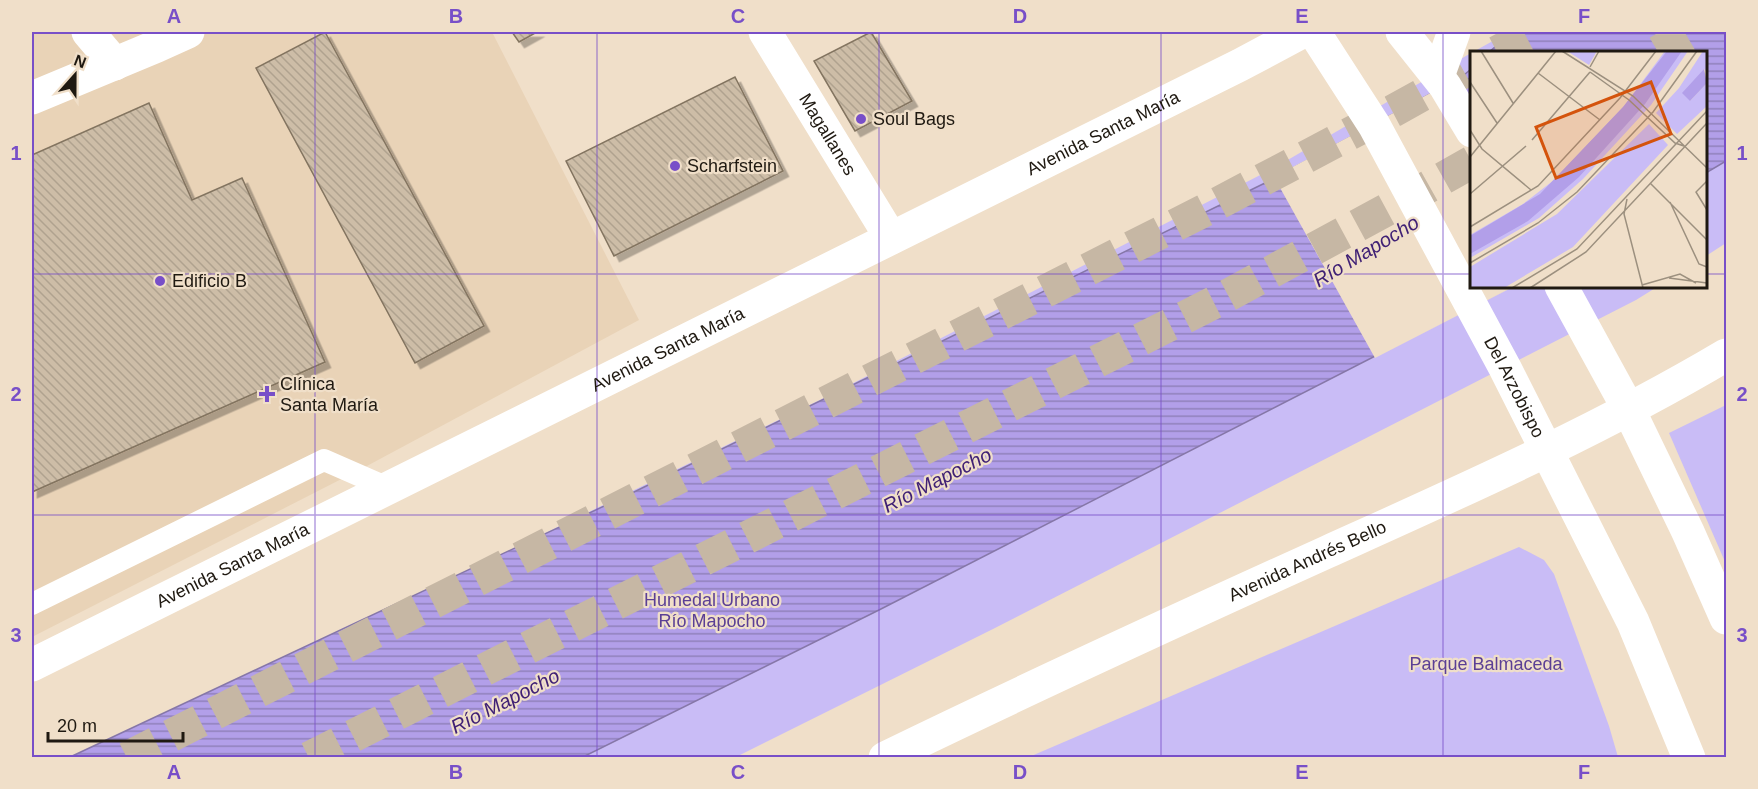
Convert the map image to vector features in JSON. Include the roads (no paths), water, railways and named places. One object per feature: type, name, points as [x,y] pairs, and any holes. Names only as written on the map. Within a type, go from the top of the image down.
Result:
[{"type":"main road","points":[[88,32],[115,64]]},
{"type":"main road","points":[[32,98],[188,32]]},
{"type":"main road","name":"Magallanes","points":[[765,32],[891,238]]},
{"type":"main road","name":"Avenida Santa María","points":[[32,665],[1302,32]]},
{"type":"main road","name":"Del Arzobispo","points":[[1314,32],[1374,125],[1505,368],[1633,621],[1689,758]]},
{"type":"main road","points":[[1402,32],[1442,81],[1470,128]]},
{"type":"main road","points":[[1442,81],[1454,32]]},
{"type":"main road","points":[[1562,288],[1629,410],[1689,532],[1726,618]]},
{"type":"main road","name":"Avenida Andrés Bello","points":[[885,758],[1061,672],[1547,450],[1629,410],[1726,355]]},
{"type":"lane","points":[[32,604],[324,460],[388,488]]},
{"type":"water","points":[[1513,32],[1726,32],[1726,161],[1707,172],[1707,51],[1490,51]]},
{"type":"water","name":"Humedal Urbano Río Mapocho","points":[[1470,70],[1470,288],[1508,288],[879,610],[583,757],[68,758],[634,492],[1265,183]]},
{"type":"tunnel","points":[[1499,51],[1535,32]]},
{"type":"tunnel","points":[[1660,51],[1692,32]]},
{"type":"tunnel","points":[[127,758],[1211,207],[1470,68]]},
{"type":"tunnel","points":[[309,758],[1221,299],[1470,163]]},
{"type":"place","name":"Soul Bags","points":[[861,119]]},
{"type":"place","name":"Scharfstein","points":[[675,166]]},
{"type":"place","name":"Edificio B","points":[[160,281]]},
{"type":"place","name":"Clínica Santa María","points":[[267,394]]},
{"type":"water label","name":"Río Mapocho","points":[[1366,251]]},
{"type":"water label","name":"Río Mapocho","points":[[937,480]]},
{"type":"water label","name":"Río Mapocho","points":[[505,701]]},
{"type":"park label","name":"Parque Balmaceda","points":[[1486,664]]}]
